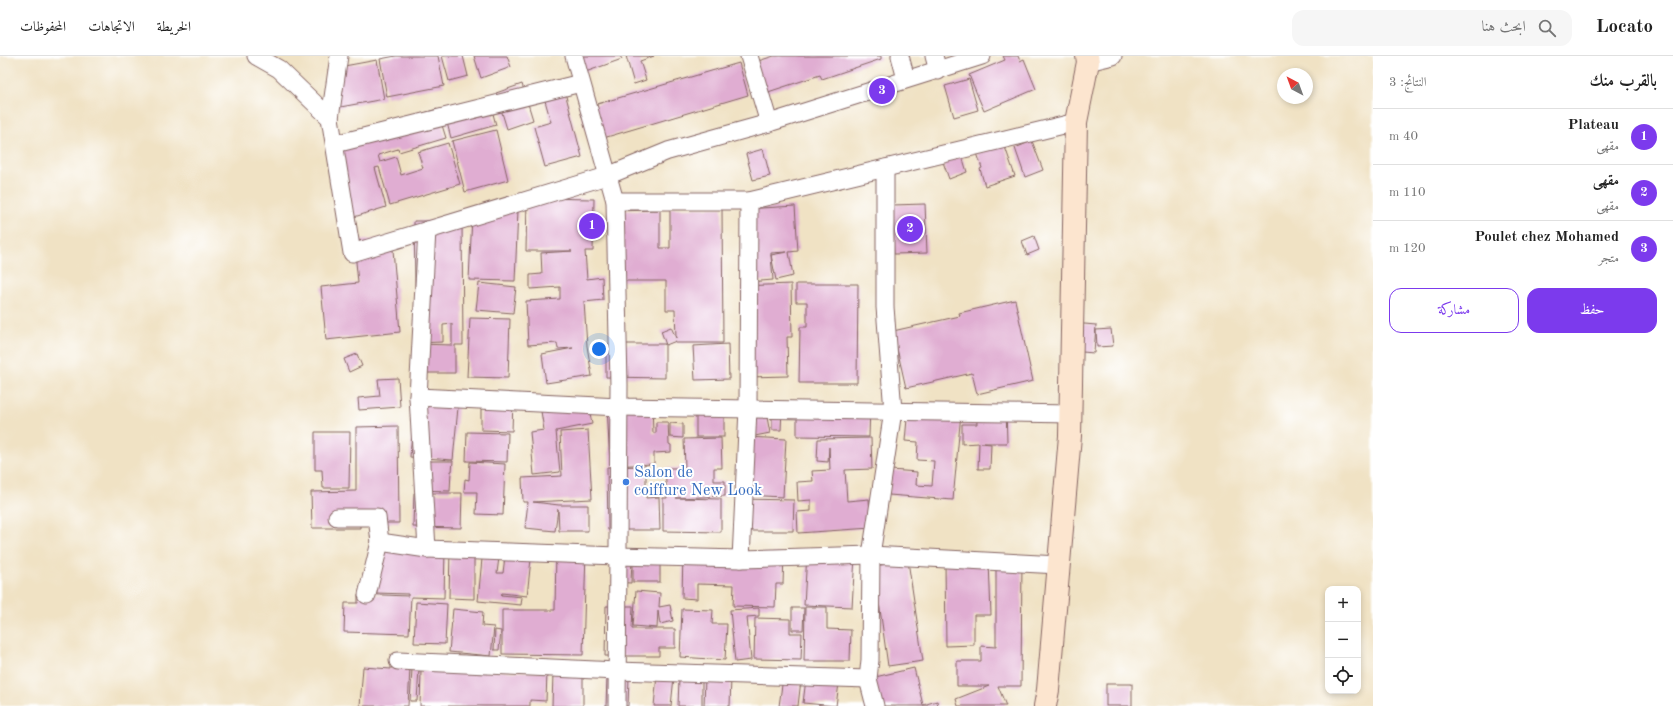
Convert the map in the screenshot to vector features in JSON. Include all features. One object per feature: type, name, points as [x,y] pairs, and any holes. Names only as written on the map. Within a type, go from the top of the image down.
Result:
[{"type":"street","points":[[256,56],[279,69],[330,118]]},
{"type":"street","points":[[339,56],[330,118],[352,253],[607,176],[668,151],[769,123],[906,79],[936,63],[982,56]]},
{"type":"street","points":[[574,56],[615,201],[619,407],[617,706]]},
{"type":"street","points":[[749,56],[769,123]]},
{"type":"street","points":[[900,56],[906,79]]},
{"type":"street","points":[[1045,706],[1048,690],[1071,414],[1076,122],[1088,59],[1112,56]]},
{"type":"street","points":[[335,144],[581,83]]},
{"type":"street","points":[[615,201],[749,201],[1076,122]]},
{"type":"street","points":[[875,706],[868,679],[870,660],[872,555],[893,411],[885,307],[885,168]]},
{"type":"street","points":[[741,559],[748,409],[749,201]]},
{"type":"street","points":[[427,230],[418,397],[427,549]]},
{"type":"street","points":[[418,397],[619,407],[1071,414]]},
{"type":"street","points":[[337,517],[377,517],[380,542],[367,595]]},
{"type":"street","points":[[380,542],[427,549],[617,556],[741,559],[872,555],[1059,565]]},
{"type":"street","points":[[398,661],[617,671],[868,679]]},
{"type":"building","points":[[396,56],[438,56],[444,86],[387,97],[380,59]]},
{"type":"building","points":[[442,56],[463,56],[468,76],[449,81]]},
{"type":"building","points":[[474,56],[507,56],[511,67],[481,78]]},
{"type":"building","points":[[570,56],[620,56],[622,59],[577,75]]},
{"type":"building","points":[[626,56],[654,56],[640,61],[646,80],[634,84]]},
{"type":"building","points":[[774,56],[881,56],[881,59],[822,79],[820,75],[765,93],[755,62]]},
{"type":"building","points":[[1003,56],[1018,56],[1020,61],[1024,59],[1036,89],[984,111],[969,75],[1005,60]]},
{"type":"building","points":[[377,60],[384,99],[335,108],[328,69]]},
{"type":"building","points":[[739,63],[748,95],[590,142],[580,109]]},
{"type":"building","points":[[969,79],[978,110],[954,117],[945,86]]},
{"type":"building","points":[[522,84],[533,120],[507,129],[496,93]]},
{"type":"building","points":[[563,85],[582,157],[545,167],[534,127],[551,122],[542,90]]},
{"type":"building","points":[[489,99],[496,125],[451,138],[444,111]]},
{"type":"building","points":[[437,109],[446,138],[399,152],[398,149],[378,155],[380,162],[396,157],[401,175],[423,168],[418,152],[448,143],[460,184],[390,205],[379,167],[375,168],[386,207],[351,218],[328,142]]},
{"type":"building","points":[[496,130],[508,180],[465,192],[452,141]]},
{"type":"building","points":[[1032,141],[1043,170],[1025,177],[1015,148]]},
{"type":"building","points":[[1004,144],[1015,176],[985,186],[980,169],[982,168],[977,153]]},
{"type":"building","points":[[763,149],[770,176],[753,180],[746,154]]},
{"type":"building","points":[[962,156],[967,172],[949,179],[943,162]]},
{"type":"building","points":[[527,198],[594,199],[593,251],[585,251],[587,279],[602,277],[603,300],[584,302],[587,346],[592,376],[546,383],[542,354],[573,348],[558,349],[557,343],[528,345],[526,301],[560,299],[560,287],[530,289],[530,275],[542,274],[541,253],[572,251],[526,251]]},
{"type":"building","points":[[925,204],[927,253],[894,254],[892,205]]},
{"type":"building","points":[[795,206],[798,251],[789,252],[793,276],[776,280],[771,255],[773,280],[749,282],[745,209]],"holes":[[[787,252],[771,255],[771,253]]]},
{"type":"building","points":[[670,208],[722,208],[723,343],[676,343],[676,341],[666,345],[661,331],[671,327],[676,338],[675,310],[666,310],[666,281],[610,281],[609,211],[660,210],[660,248],[670,248]]},
{"type":"building","points":[[518,210],[515,281],[469,280],[472,216]]},
{"type":"building","points":[[414,221],[462,221],[463,345],[455,345],[455,373],[416,373],[417,344],[452,345],[452,324],[443,325],[443,342],[416,343]]},
{"type":"building","points":[[1034,236],[1039,250],[1027,255],[1022,241]]},
{"type":"building","points":[[392,238],[400,332],[326,340],[321,287],[358,283],[354,241]]},
{"type":"building","points":[[479,283],[516,287],[513,313],[476,310]]},
{"type":"building","points":[[791,284],[792,337],[787,337],[788,376],[748,377],[742,286]]},
{"type":"building","points":[[796,284],[858,284],[857,383],[799,383],[800,327],[807,327],[807,302],[796,302]]},
{"type":"building","points":[[1015,300],[1033,381],[977,394],[972,373],[906,388],[893,331],[960,316],[959,313]]},
{"type":"building","points":[[470,318],[510,319],[508,378],[467,377]]},
{"type":"building","points":[[1073,323],[1096,325],[1094,353],[1071,351]]},
{"type":"building","points":[[1111,329],[1113,346],[1097,347],[1096,330]]},
{"type":"building","points":[[606,344],[665,344],[665,378],[606,377]]},
{"type":"building","points":[[728,344],[729,379],[695,380],[693,346]]},
{"type":"building","points":[[357,354],[362,366],[349,372],[344,359]]},
{"type":"building","points":[[398,378],[400,407],[359,410],[358,398],[380,396],[378,379]]},
{"type":"building","points":[[415,394],[459,397],[453,460],[410,457]]},
{"type":"building","points":[[587,397],[592,424],[556,431],[560,472],[534,475],[530,432],[544,430],[540,405]]},
{"type":"building","points":[[481,398],[513,399],[512,431],[481,430]]},
{"type":"building","points":[[696,403],[724,403],[724,437],[696,437]]},
{"type":"building","points":[[652,404],[653,433],[656,433],[656,422],[668,422],[671,452],[654,453],[654,464],[610,466],[607,406]]},
{"type":"building","points":[[797,404],[870,405],[869,437],[797,436]]},
{"type":"building","points":[[1006,406],[1007,443],[981,443],[991,444],[990,469],[978,469],[979,443],[962,444],[962,424],[977,424],[976,407]]},
{"type":"building","points":[[765,407],[770,433],[750,437],[745,411]]},
{"type":"building","points":[[908,408],[961,413],[953,500],[889,495],[891,470],[917,472],[916,485],[932,486],[934,461],[917,460],[918,442],[905,441]]},
{"type":"building","points":[[772,409],[782,409],[781,430],[772,430]]},
{"type":"building","points":[[670,423],[683,424],[683,438],[670,437]]},
{"type":"building","points":[[398,426],[399,523],[382,523],[360,516],[360,528],[312,528],[311,492],[356,491],[356,427]]},
{"type":"building","points":[[588,430],[592,499],[533,502],[559,505],[588,505],[588,531],[559,531],[558,509],[555,531],[525,528],[528,502],[523,502],[522,478],[562,476],[560,432]]},
{"type":"building","points":[[315,432],[350,432],[349,488],[323,488],[322,470],[315,470]]},
{"type":"building","points":[[467,432],[508,433],[507,462],[466,461]]},
{"type":"building","points":[[747,437],[786,439],[783,497],[745,495]]},
{"type":"building","points":[[721,438],[722,468],[714,468],[714,481],[725,481],[725,496],[676,498],[721,499],[721,532],[663,531],[663,498],[667,498],[665,468],[685,468],[684,439]]},
{"type":"building","points":[[871,438],[872,469],[845,470],[847,501],[869,499],[871,528],[798,533],[797,512],[811,511],[811,500],[798,501],[797,482],[813,481],[812,471],[830,470],[829,447],[828,462],[817,461],[818,439]]},
{"type":"building","points":[[418,461],[453,461],[450,491],[417,490]]},
{"type":"building","points":[[470,462],[505,464],[503,515],[476,514],[477,492],[464,492],[465,479],[469,480]]},
{"type":"building","points":[[646,466],[646,498],[659,497],[660,530],[608,530],[607,467]]},
{"type":"building","points":[[414,493],[462,493],[461,528],[413,527]]},
{"type":"building","points":[[740,499],[794,500],[793,531],[740,531]]},
{"type":"building","points":[[377,547],[445,549],[444,598],[411,597],[409,634],[344,632],[345,603],[358,603],[358,594],[408,596],[408,594],[376,593]]},
{"type":"building","points":[[450,548],[474,549],[474,599],[449,598]]},
{"type":"building","points":[[483,548],[500,550],[497,573],[503,573],[506,548],[532,550],[527,596],[502,593],[501,595],[522,597],[521,605],[478,601]]},
{"type":"building","points":[[556,550],[586,550],[583,655],[502,654],[502,610],[555,610]]},
{"type":"building","points":[[633,551],[660,551],[660,582],[633,582]]},
{"type":"building","points":[[683,552],[784,554],[783,584],[776,584],[775,607],[733,606],[734,585],[697,584],[697,599],[682,598]]},
{"type":"building","points":[[807,554],[855,556],[852,607],[804,605]]},
{"type":"building","points":[[632,557],[631,583],[611,582]]},
{"type":"building","points":[[996,557],[1022,557],[1021,686],[998,686],[1006,706],[958,706],[956,699],[989,686],[957,686],[957,661],[981,661],[981,646],[996,647]]},
{"type":"building","points":[[908,561],[923,661],[888,666],[874,566]]},
{"type":"building","points":[[989,561],[991,615],[974,615],[974,645],[946,646],[945,563]]},
{"type":"building","points":[[636,591],[660,593],[659,607],[670,605],[673,621],[660,624],[658,611],[657,628],[633,626]]},
{"type":"building","points":[[416,602],[447,604],[445,644],[414,643]]},
{"type":"building","points":[[606,606],[633,606],[632,629],[675,629],[675,648],[659,648],[659,656],[605,656]]},
{"type":"building","points":[[805,607],[827,607],[827,629],[851,630],[850,661],[804,661]]},
{"type":"building","points":[[759,608],[759,616],[747,617],[751,660],[735,662],[730,610]]},
{"type":"building","points":[[792,608],[804,608],[803,630],[792,630]]},
{"type":"building","points":[[453,609],[483,612],[482,626],[494,627],[491,656],[449,652]]},
{"type":"building","points":[[682,609],[713,610],[712,624],[727,624],[725,660],[680,657]]},
{"type":"building","points":[[755,618],[790,619],[790,633],[802,633],[801,660],[754,659]]},
{"type":"building","points":[[495,630],[501,631],[499,650],[494,650]]},
{"type":"building","points":[[363,667],[391,669],[391,667],[410,668],[408,706],[360,706]]},
{"type":"building","points":[[914,668],[923,705],[937,701],[938,706],[878,706],[871,678]]},
{"type":"building","points":[[412,669],[419,669],[417,701],[410,701]]},
{"type":"building","points":[[421,670],[547,672],[546,701],[530,700],[530,706],[420,706]]},
{"type":"building","points":[[553,673],[583,674],[583,706],[552,706]]},
{"type":"building","points":[[657,675],[674,677],[671,706],[654,706]]},
{"type":"building","points":[[607,676],[629,677],[628,706],[606,706]]},
{"type":"building","points":[[705,677],[731,678],[730,706],[704,706]]},
{"type":"building","points":[[783,678],[801,680],[798,706],[779,706]]},
{"type":"building","points":[[679,679],[702,680],[702,706],[678,706]]},
{"type":"building","points":[[806,679],[839,683],[836,706],[803,703]]},
{"type":"building","points":[[1106,684],[1132,684],[1132,706],[1106,706]]},
{"type":"place","name":"Poulet chez Mohamed","points":[[882,91]]},
{"type":"place","name":"Plateau","points":[[592,226]]},
{"type":"place","name":"مقهى","points":[[910,229]]},
{"type":"place","name":"Salon de coiffure New Look","points":[[626,482]]}]
